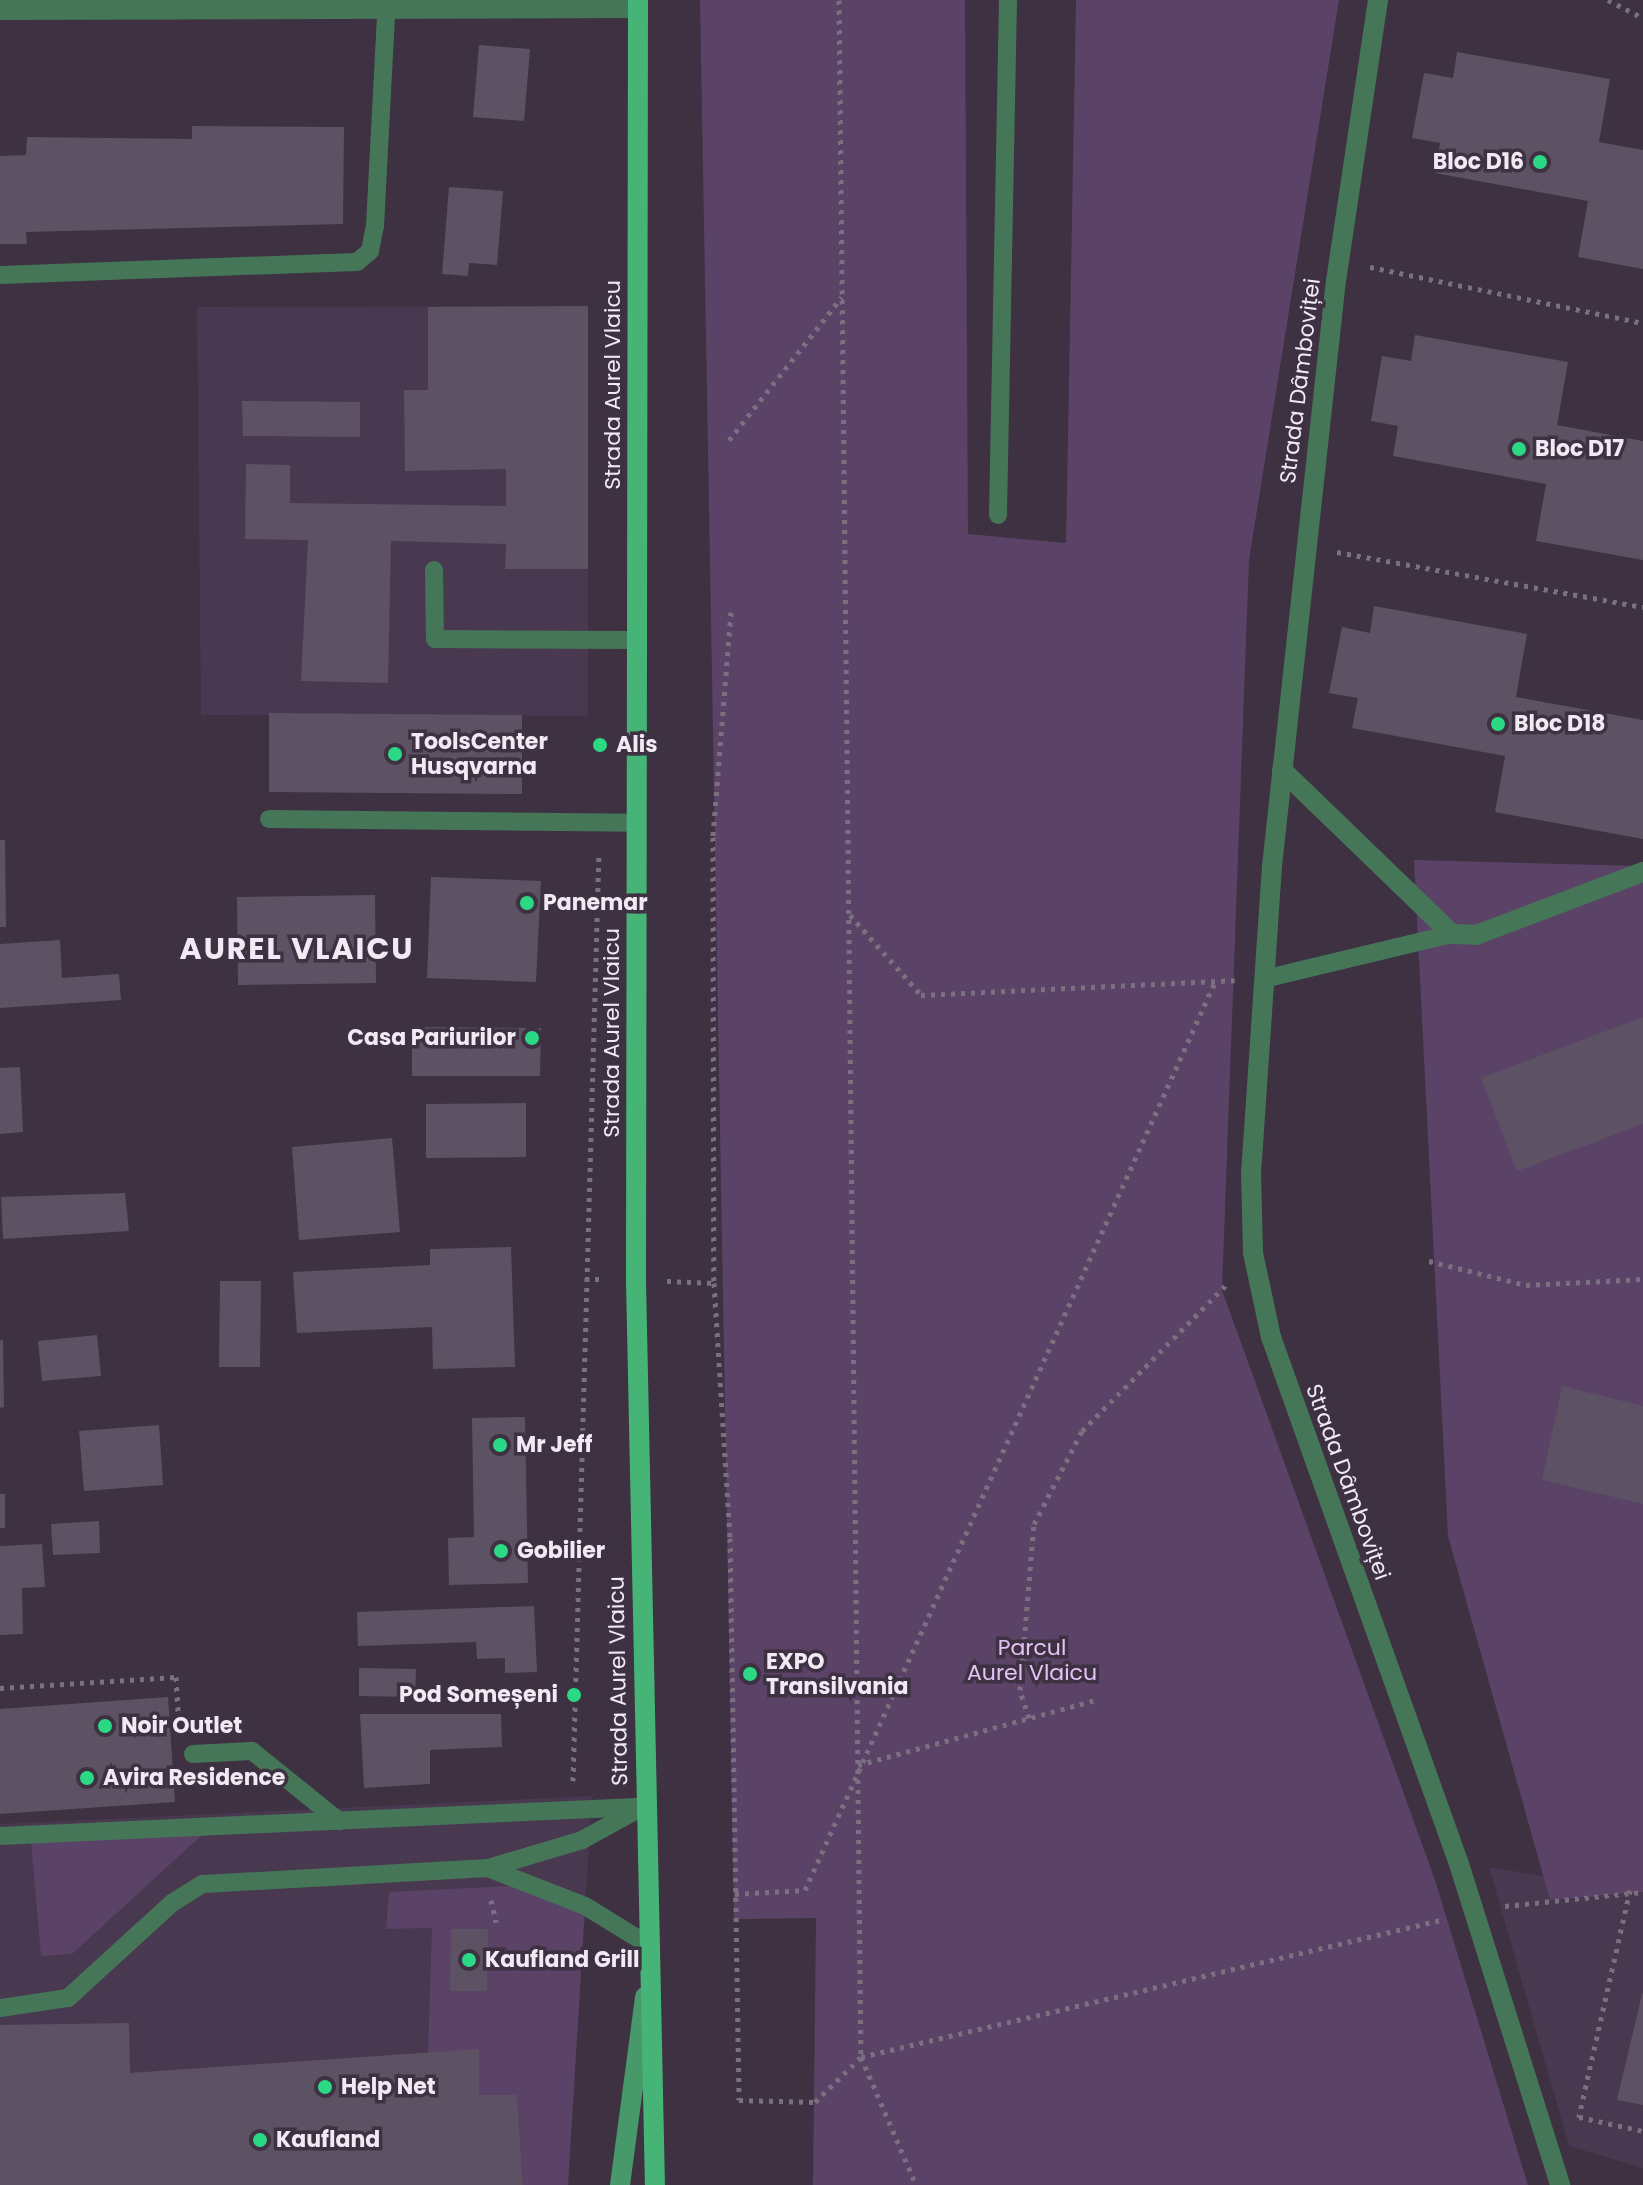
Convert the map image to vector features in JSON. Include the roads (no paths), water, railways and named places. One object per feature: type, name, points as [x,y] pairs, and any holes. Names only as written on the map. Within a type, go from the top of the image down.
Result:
[{"type":"main road","name":"Strada Aurel Vlaicu","points":[[638,4],[636,823],[644,1806],[655,2185]]},
{"type":"main road","name":"Strada Aurel Vlaicu","points":[[620,2185],[649,1970]]},
{"type":"street","name":"Strada Dâmboviței","points":[[1378,0],[1339,261],[1282,770],[1264,979],[1253,1253],[1271,1337],[1474,1913],[1560,2185]]},
{"type":"street","points":[[0,10],[638,4]]},
{"type":"street","points":[[1282,770],[1452,934],[1476,935],[1643,872]]},
{"type":"lane","points":[[998,515],[1008,0]]},
{"type":"lane","points":[[0,275],[357,262],[370,251],[375,226],[399,8]]},
{"type":"lane","points":[[434,570],[435,639],[636,640]]},
{"type":"lane","points":[[269,819],[636,823]]},
{"type":"lane","points":[[1264,979],[1452,934]]},
{"type":"lane","points":[[193,1754],[252,1751],[339,1821]]},
{"type":"lane","points":[[0,1836],[644,1806]]},
{"type":"lane","points":[[0,2008],[68,1998],[172,1903],[203,1884],[488,1868],[582,1840],[644,1806]]},
{"type":"lane","points":[[488,1868],[585,1906],[647,1944]]},
{"type":"place","name":"Bloc D16","points":[[1540,162]]},
{"type":"place","name":"Bloc D17","points":[[1519,449]]},
{"type":"place","name":"Bloc D18","points":[[1498,724]]},
{"type":"place","name":"Alis","points":[[600,745]]},
{"type":"place","name":"ToolsCenter Husqvarna","points":[[395,754]]},
{"type":"place","name":"Panemar","points":[[527,903]]},
{"type":"place","name":"Casa Pariurilor","points":[[532,1038]]},
{"type":"place","name":"Mr Jeff","points":[[500,1445]]},
{"type":"place","name":"Gobilier","points":[[501,1551]]},
{"type":"place","name":"EXPO Transilvania","points":[[750,1674]]},
{"type":"place","name":"Pod Someșeni","points":[[574,1695]]},
{"type":"place","name":"Noir Outlet","points":[[105,1726]]},
{"type":"place","name":"Avira Residence","points":[[87,1778]]},
{"type":"place","name":"Kaufland Grill","points":[[469,1960]]},
{"type":"place","name":"Help Net","points":[[325,2087]]},
{"type":"place","name":"Kaufland","points":[[260,2140]]},
{"type":"district","name":"AUREL VLAICU","points":[[297,949]]},
{"type":"park label","name":"Parcul Aurel Vlaicu","points":[[1032,1660]]}]
